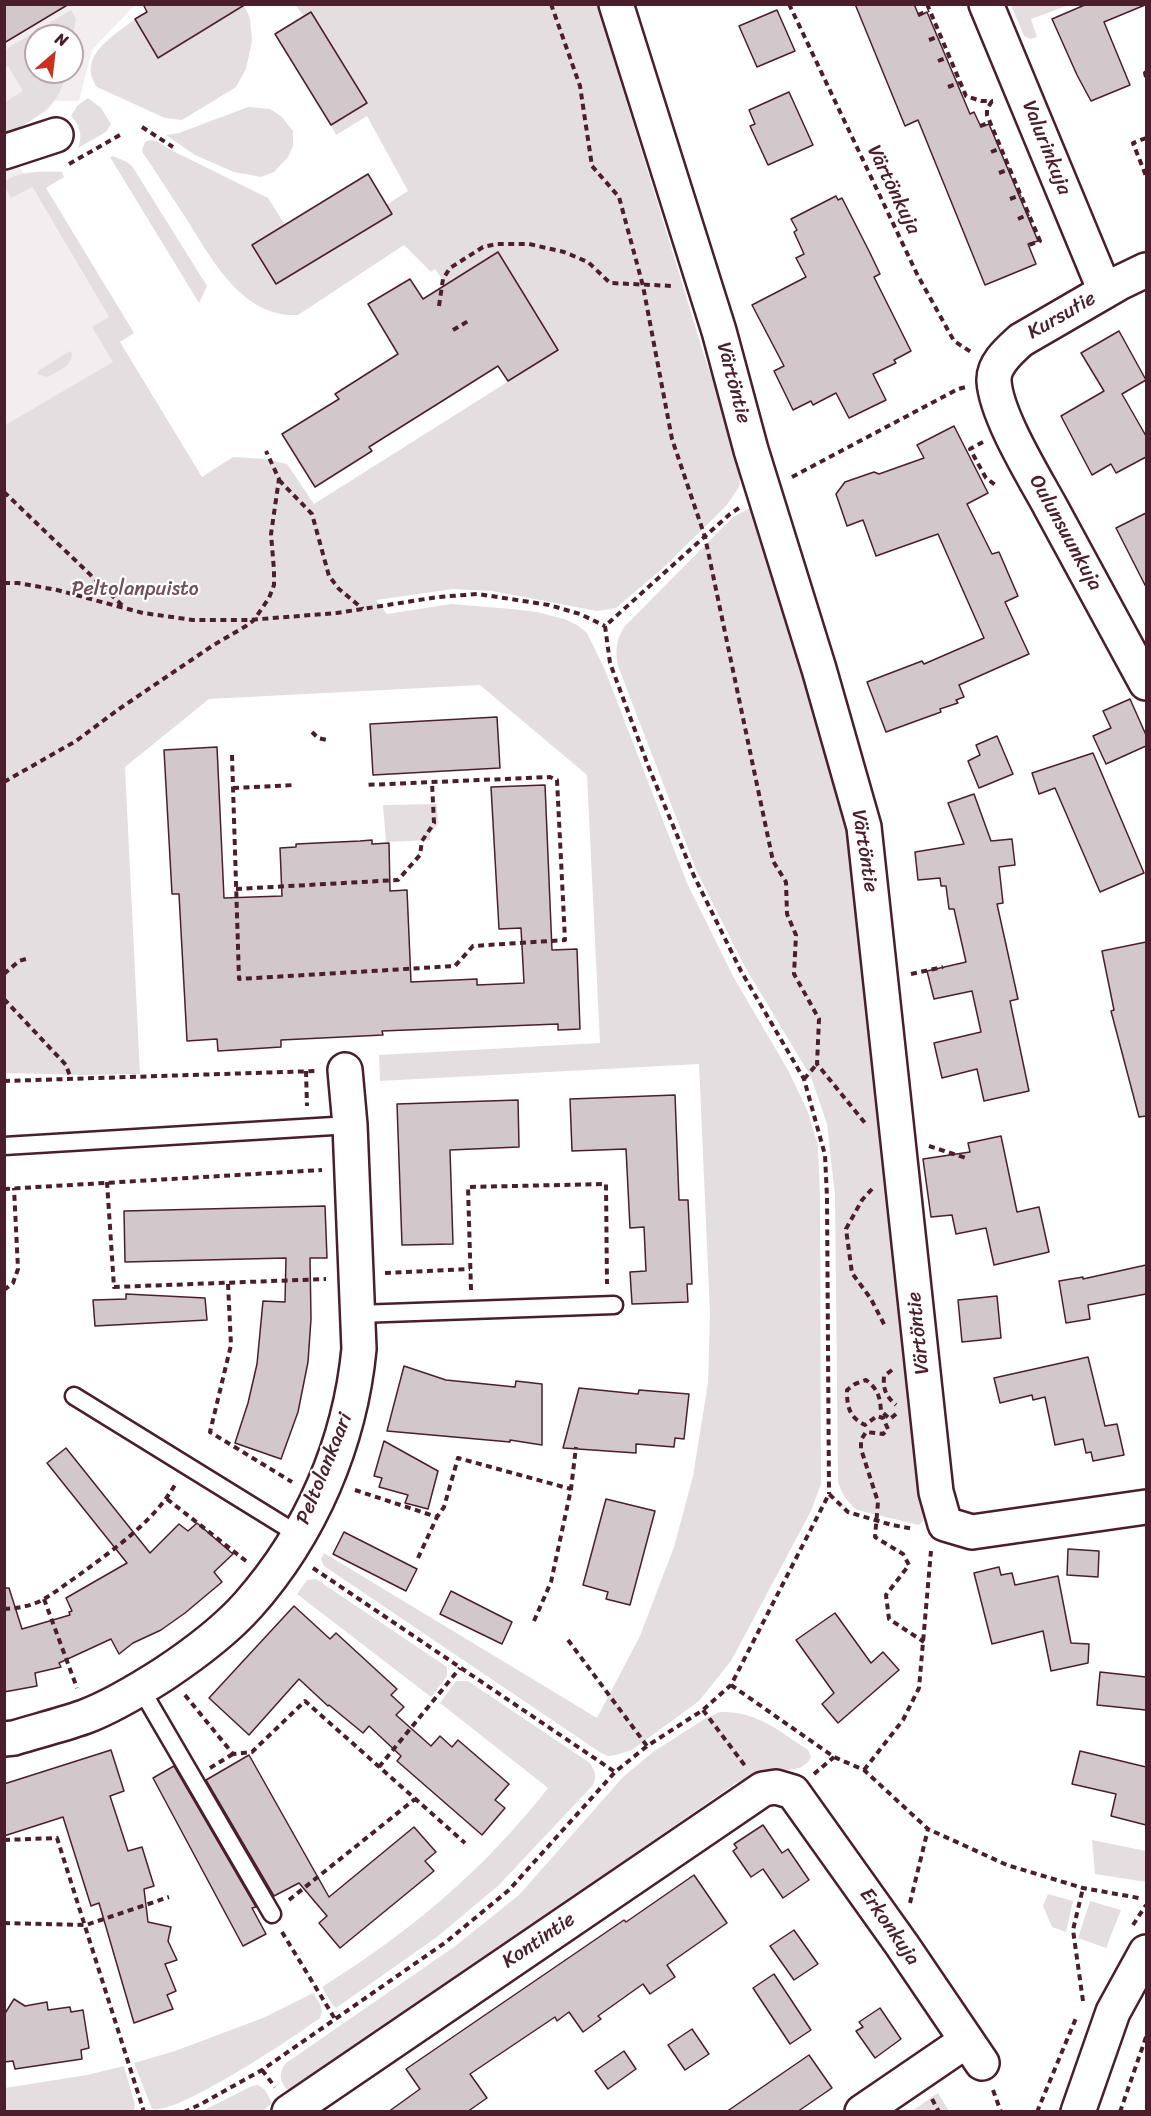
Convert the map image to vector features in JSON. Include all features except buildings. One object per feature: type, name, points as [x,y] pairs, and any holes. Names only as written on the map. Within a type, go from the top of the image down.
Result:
[{"type":"street","name":"Värtöntie","points":[[616,4],[704,284],[864,827],[936,1492],[945,1524]]},
{"type":"street","name":"Valurinkuja","points":[[986,4],[1007,95],[1105,291]]},
{"type":"street","points":[[4,152],[56,135]]},
{"type":"street","name":"Kursutie","points":[[995,373],[1008,353],[1022,340],[1105,291],[1146,270]]},
{"type":"street","name":"Oulunsuunkuja","points":[[995,373],[999,406],[1029,469],[1146,683]]},
{"type":"street","name":"Peltolankaari","points":[[4,1739],[14,1738],[146,1698],[248,1605],[290,1537],[316,1503],[345,1430],[356,1385],[359,1349],[370,1314],[345,1070]]},
{"type":"street","points":[[945,1524],[972,1532],[1146,1507]]},
{"type":"street","name":"Erkonkuja","points":[[778,1790],[902,1945],[974,2052],[862,2112]]},
{"type":"street","name":"Kontintie","points":[[292,2111],[778,1790]]},
{"type":"street","points":[[1078,2112],[1113,2012],[1146,1952]]},
{"type":"lane","points":[[4,1146],[350,1125]]},
{"type":"lane","points":[[370,1314],[611,1305]]},
{"type":"lane","points":[[74,1396],[186,1465],[290,1537]]},
{"type":"lane","points":[[146,1698],[272,1914]]},
{"type":"path","points":[[551,4],[580,86],[592,166],[619,197],[643,286],[672,439],[705,537],[773,861],[786,882],[787,914],[796,935],[794,974],[819,1019],[817,1064],[804,1079]]},
{"type":"path","name":"Värtönkuja","points":[[789,4],[917,274],[954,341],[995,373]]},
{"type":"path","points":[[927,4],[966,96],[981,101],[1007,95]]},
{"type":"path","points":[[918,15],[929,10]]},
{"type":"path","points":[[929,40],[940,36]]},
{"type":"path","points":[[938,61],[948,57]]},
{"type":"path","points":[[1146,72],[1146,77]]},
{"type":"path","points":[[948,87],[959,82]]},
{"type":"path","points":[[1007,95],[987,109],[990,122],[1040,241],[1029,245]]},
{"type":"path","points":[[980,126],[990,122]]},
{"type":"path","points":[[142,127],[173,147]]},
{"type":"path","points":[[1146,138],[1133,143],[1146,176]]},
{"type":"path","points":[[991,152],[1001,148]]},
{"type":"path","points":[[999,173],[1010,169]]},
{"type":"path","points":[[1010,199],[1020,195]]},
{"type":"path","points":[[1018,219],[1029,214]]},
{"type":"path","points":[[439,306],[443,279],[450,268],[483,247],[497,244],[545,246],[588,262],[610,283],[643,286],[704,284]]},
{"type":"path","points":[[453,330],[470,320]]},
{"type":"path","points":[[605,626],[730,514],[764,492],[958,389],[995,373]]},
{"type":"path","points":[[266,451],[279,479],[312,514],[329,576],[339,589],[363,609]]},
{"type":"path","points":[[4,782],[76,741],[119,709],[254,620],[269,598],[274,585],[271,534],[279,479]]},
{"type":"path","points":[[4,492],[126,608]]},
{"type":"path","points":[[4,583],[18,583],[57,590],[143,613],[193,620],[254,620],[478,594],[549,605],[580,614],[605,626]]},
{"type":"path","points":[[184,2112],[262,2070],[446,1942],[509,1890],[615,1772],[647,1746],[703,1710],[731,1685],[829,1494],[828,1209],[825,1155],[804,1079],[741,971],[694,876],[649,768],[610,663],[605,626]]},
{"type":"path","points":[[312,732],[318,738],[327,740]]},
{"type":"path","points":[[232,755],[239,979],[455,966],[473,946],[565,940],[556,780],[550,777],[365,785]]},
{"type":"path","points":[[236,889],[398,880],[420,855],[422,841],[434,823],[432,782]]},
{"type":"path","points":[[233,788],[294,785]]},
{"type":"path","points":[[4,974],[19,961],[26,959]]},
{"type":"path","points":[[4,999],[66,1065],[70,1079]]},
{"type":"path","points":[[817,1064],[867,1125]]},
{"type":"path","points":[[4,1081],[345,1070]]},
{"type":"path","points":[[306,1071],[309,1128]]},
{"type":"path","points":[[899,1144],[916,1141],[966,1158]]},
{"type":"path","points":[[4,1189],[329,1170]]},
{"type":"path","points":[[107,1182],[114,1287],[328,1279]]},
{"type":"path","points":[[878,1182],[862,1200],[846,1229],[852,1273],[871,1299],[889,1333]]},
{"type":"path","points":[[471,1310],[468,1188],[606,1184],[611,1305]]},
{"type":"path","points":[[4,1290],[13,1283],[18,1269],[14,1188]]},
{"type":"path","points":[[370,1314],[384,1273],[384,1262]]},
{"type":"path","points":[[384,1273],[470,1269]]},
{"type":"path","points":[[228,1284],[231,1345],[210,1432],[301,1487],[290,1537],[461,1668],[615,1772]]},
{"type":"path","points":[[897,1367],[884,1376],[885,1393],[898,1407],[897,1414],[890,1419],[881,1411],[880,1398],[875,1386],[866,1380],[847,1390],[847,1408],[856,1420],[866,1425],[877,1416],[883,1418],[888,1429],[883,1434],[866,1432],[861,1440],[861,1449],[877,1496],[878,1521],[875,1537],[903,1554],[909,1565],[886,1595],[889,1619],[924,1642]]},
{"type":"path","points":[[534,1621],[551,1582],[571,1489],[576,1447]]},
{"type":"path","points":[[418,1558],[437,1517],[444,1508],[458,1458],[571,1489]]},
{"type":"path","points":[[4,1609],[24,1607],[44,1599],[101,1559],[145,1523],[167,1499],[186,1465]]},
{"type":"path","points":[[347,1487],[437,1517]]},
{"type":"path","points":[[829,1494],[848,1512],[878,1521],[925,1531],[945,1524]]},
{"type":"path","points":[[167,1499],[250,1565]]},
{"type":"path","points":[[864,1770],[903,1720],[919,1688],[932,1549],[945,1524]]},
{"type":"path","points":[[44,1599],[79,1694]]},
{"type":"path","points":[[568,1640],[647,1746]]},
{"type":"path","points":[[379,1767],[461,1668]]},
{"type":"path","points":[[731,1685],[834,1757],[864,1770],[928,1829],[1007,1865],[1083,1888],[1139,1898]]},
{"type":"path","points":[[146,1698],[181,1690],[233,1754],[252,1752],[305,1701],[465,1843]]},
{"type":"path","points":[[703,1710],[778,1790]]},
{"type":"path","points":[[335,2019],[272,1914],[415,1799]]},
{"type":"path","points":[[902,1945],[928,1829]]},
{"type":"path","points":[[4,1840],[57,1838],[144,2112]]},
{"type":"path","points":[[1083,1888],[1073,1930],[1083,2001]]},
{"type":"path","points":[[4,1923],[86,1925],[169,1897]]},
{"type":"path","points":[[1120,2112],[1146,2037]]},
{"type":"shaded area","points":[[5,5],[135,5],[92,50],[84,81],[84,24],[24,24],[24,84],[83,84],[79,101],[54,101],[48,110],[5,136]]},
{"type":"shaded area","points":[[4,141],[109,317],[117,372],[4,440]]},
{"type":"green space","points":[[239,5],[244,5],[250,18],[252,41],[246,69],[236,87],[182,120],[165,118],[97,87],[91,66],[94,56],[108,40],[135,19],[158,57],[241,8]]},
{"type":"green space","name":"Peltolanpuisto","points":[[295,5],[597,5],[704,355],[738,454],[741,470],[739,487],[727,505],[664,567],[616,608],[597,611],[492,591],[453,589],[376,600],[387,614],[451,604],[537,612],[564,619],[587,633],[605,670],[687,883],[734,978],[788,1070],[808,1112],[818,1146],[821,1484],[811,1511],[731,1661],[699,1701],[632,1750],[616,1755],[608,1756],[601,1753],[324,1566],[321,1559],[324,1553],[597,1718],[640,1636],[674,1547],[693,1476],[708,1383],[710,1314],[699,1064],[380,1081],[379,1055],[600,1043],[587,775],[480,685],[209,699],[125,767],[140,1074],[5,1073],[4,420],[7,424],[113,362],[92,327],[109,317],[32,187],[11,198],[5,188],[5,181],[25,173],[62,172],[64,177],[46,188],[134,333],[120,342],[202,477],[233,457],[265,459],[287,464],[314,504],[558,350],[498,252],[446,285],[435,269],[431,272],[404,245],[298,315],[278,313],[261,307],[245,297],[218,268],[143,153],[145,142],[151,140],[157,142],[268,198],[285,225],[252,245],[276,284],[391,214],[386,205],[408,191],[367,116],[336,135],[331,125],[366,102],[311,12],[304,16]]},
{"type":"green space","points":[[1011,5],[1069,5],[1031,19],[1037,37],[1031,39],[1024,36]]},
{"type":"green space","points":[[71,10],[76,19],[75,24],[48,24]]},
{"type":"green space","points":[[24,38],[24,84],[63,84],[52,104],[35,118],[5,136],[5,102],[23,91],[8,66],[5,68],[5,50]]},
{"type":"green space","points":[[88,98],[101,108],[111,124],[106,132],[78,148],[80,131],[71,116],[77,106]]},
{"type":"green space","points":[[248,107],[270,109],[281,116],[293,131],[293,146],[288,157],[274,172],[261,177],[234,172],[195,155],[166,135],[179,133]]},
{"type":"green space","points":[[113,156],[132,166],[207,286],[199,303],[110,157]]},
{"type":"green space","points":[[70,351],[72,353],[70,362],[64,368],[47,377],[37,374],[38,371]]},
{"type":"green space","points":[[750,508],[753,509],[846,813],[922,1494],[923,1521],[919,1525],[857,1510],[845,1498],[838,1482],[835,1195],[827,1124],[811,1077],[745,967],[697,872],[618,666],[617,646],[624,627],[733,517]]},
{"type":"green space","points":[[437,804],[438,824],[430,834],[430,840],[386,842],[383,805]]},
{"type":"green space","points":[[316,1579],[447,1667],[447,1676],[431,1697],[297,1594],[307,1580]]},
{"type":"green space","points":[[456,1681],[468,1681],[590,1763],[595,1774],[593,1785],[499,1885],[437,1937],[336,2008],[322,1987],[385,1944],[444,1898],[498,1846],[548,1788],[440,1703]]},
{"type":"green space","points":[[720,1712],[745,1715],[767,1724],[808,1750],[811,1757],[800,1768],[756,1775],[736,1783],[293,2091],[286,2089],[281,2076],[286,2063],[454,1947],[519,1895],[623,1777],[653,1752],[706,1718]]},
{"type":"green space","points":[[1092,1840],[1146,1851],[1146,1882],[1095,1874]]},
{"type":"green space","points":[[1048,1894],[1073,1901],[1066,1932],[1052,1927],[1043,1906]]},
{"type":"green space","points":[[1090,1901],[1121,1910],[1106,1948],[1078,1938]]},
{"type":"green space","points":[[313,1993],[321,2008],[320,2018],[210,2088],[165,2108],[152,2109],[134,2063],[175,2051],[263,2018]]},
{"type":"green space","points":[[124,2066],[135,2105],[134,2111],[5,2111],[5,2088],[87,2075]]},
{"type":"green space","points":[[258,2085],[265,2090],[272,2103],[263,2111],[202,2111],[252,2086]]},
{"type":"green space","points":[[938,2093],[949,2111],[912,2111]]}]
